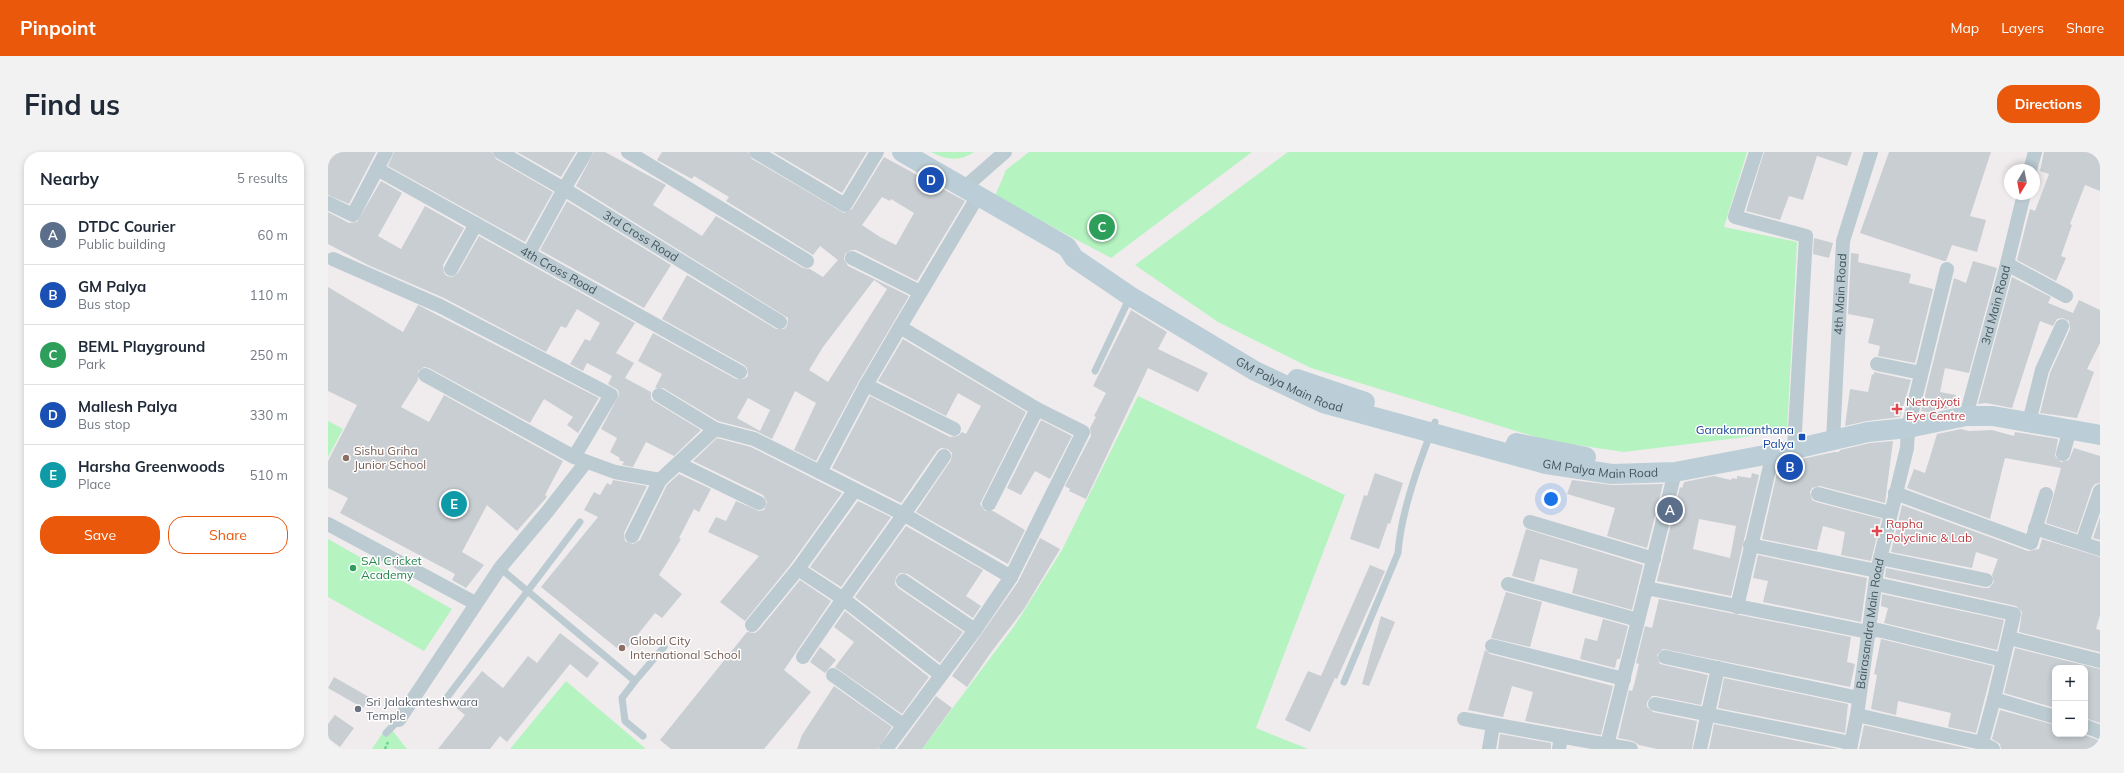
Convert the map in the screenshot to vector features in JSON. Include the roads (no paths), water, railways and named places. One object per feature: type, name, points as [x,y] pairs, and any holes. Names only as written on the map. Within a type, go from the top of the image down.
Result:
[{"type":"main road","points":[[902,152],[1066,248],[1079,251],[1134,282],[1210,332],[1292,378],[1354,398],[1433,428],[1611,462],[1673,459],[1776,449],[1784,451]]},
{"type":"main road","name":"GM Palya Main Road","points":[[1066,248],[1074,258],[1130,296],[1255,371],[1323,403],[1433,428],[1546,464],[1612,474],[1675,472],[1784,451],[1868,432],[1908,428],[1966,416],[1994,416],[2100,435]]},
{"type":"street","points":[[328,203],[353,215],[386,152]]},
{"type":"street","name":"3rd Cross Road","points":[[500,152],[564,189],[780,322]]},
{"type":"street","points":[[529,253],[586,152]]},
{"type":"street","points":[[628,152],[807,261]]},
{"type":"street","points":[[756,152],[845,205],[877,152]]},
{"type":"street","points":[[820,472],[866,385],[920,292],[972,192],[1005,152]]},
{"type":"street","points":[[1737,607],[1750,545],[1784,451],[1806,236],[1735,217],[1756,152]]},
{"type":"street","name":"4th Main Road","points":[[1833,440],[1844,241],[1871,152]]},
{"type":"street","points":[[2032,164],[2035,152]]},
{"type":"street","name":"4th Cross Road","points":[[377,169],[740,372]]},
{"type":"street","name":"3rd Main Road","points":[[1966,416],[2023,200]]},
{"type":"street","points":[[451,269],[476,224]]},
{"type":"street","points":[[852,258],[920,292]]},
{"type":"street","points":[[333,259],[440,306],[611,396],[580,460],[547,512],[500,568],[475,603],[399,720]]},
{"type":"street","points":[[2007,264],[2066,296]]},
{"type":"street","name":"Bairasandra Main Road","points":[[1851,746],[1857,715],[1878,571],[1890,513],[1907,448],[1908,428],[1947,269]]},
{"type":"street","points":[[2029,422],[2042,370],[2062,326]]},
{"type":"street","points":[[886,749],[975,630],[1011,576],[1083,432],[1037,409],[900,327]]},
{"type":"street","points":[[1877,364],[1921,373]]},
{"type":"street","points":[[425,376],[580,460],[615,472],[660,480]]},
{"type":"street","points":[[866,385],[954,429]]},
{"type":"street","points":[[659,395],[715,429],[754,439],[854,491],[905,515],[1011,576]]},
{"type":"street","points":[[989,504],[1037,409]]},
{"type":"street","points":[[632,536],[660,480],[715,429]]},
{"type":"street","points":[[2066,455],[2072,430]]},
{"type":"street","points":[[803,657],[842,598],[905,515],[944,456]]},
{"type":"street","points":[[679,464],[759,503]]},
{"type":"street","points":[[1608,745],[1675,472]]},
{"type":"street","points":[[752,625],[798,569],[854,491]]},
{"type":"street","points":[[2082,543],[2100,491]]},
{"type":"street","points":[[1895,493],[2031,543],[2046,494]]},
{"type":"street","points":[[1818,494],[1890,513]]},
{"type":"street","points":[[1530,522],[1654,559]]},
{"type":"street","points":[[328,524],[475,603]]},
{"type":"street","points":[[2035,528],[2100,549]]},
{"type":"street","points":[[1750,545],[1878,571],[2014,614],[1994,699],[1988,746],[1857,715]]},
{"type":"street","points":[[798,569],[842,598],[941,675]]},
{"type":"street","points":[[1878,571],[1986,580]]},
{"type":"street","points":[[903,581],[975,630]]},
{"type":"street","points":[[1508,584],[1638,620]]},
{"type":"street","points":[[1646,588],[1868,632],[1878,630],[2003,660]]},
{"type":"street","points":[[2009,638],[2100,661]]},
{"type":"street","points":[[1492,646],[1624,679]]},
{"type":"street","points":[[1665,657],[1859,698]]},
{"type":"street","points":[[1700,749],[1718,668]]},
{"type":"street","points":[[833,675],[903,725]]},
{"type":"street","points":[[1994,699],[2052,716]]},
{"type":"street","points":[[1655,704],[1851,746]]},
{"type":"street","points":[[1464,719],[1493,725],[1560,743],[1608,745],[1631,749]]},
{"type":"street","points":[[1489,749],[1493,725]]},
{"type":"street","points":[[2088,727],[2100,732]]},
{"type":"lane","points":[[1095,371],[1130,296]]},
{"type":"lane","points":[[1344,682],[1398,553],[1400,534],[1433,428]]},
{"type":"lane","points":[[442,704],[580,522]]},
{"type":"lane","points":[[500,568],[635,681]]},
{"type":"lane","points":[[643,736],[625,721],[622,698],[664,646]]},
{"type":"lane","points":[[386,733],[399,720]]},
{"type":"place","name":"Mallesh Palya","points":[[931,180]]},
{"type":"place","name":"BEML Playground","points":[[1102,227]]},
{"type":"place","name":"Netrajyoti Eye Centre","points":[[1897,409]]},
{"type":"place","name":"Garakamanthana Palya","points":[[1802,437]]},
{"type":"place","name":"Sishu Griha Junior School","points":[[346,458]]},
{"type":"place","name":"GM Palya","points":[[1790,467]]},
{"type":"place","name":"Harsha Greenwoods","points":[[454,504]]},
{"type":"place","name":"DTDC Courier","points":[[1670,510]]},
{"type":"place","name":"Rapha Polyclinic & Lab","points":[[1877,531]]},
{"type":"place","name":"SAI Cricket Academy","points":[[353,568]]},
{"type":"place","name":"Global City International School","points":[[622,648]]},
{"type":"place","name":"Sri Jalakanteshwara Temple","points":[[358,709]]}]
